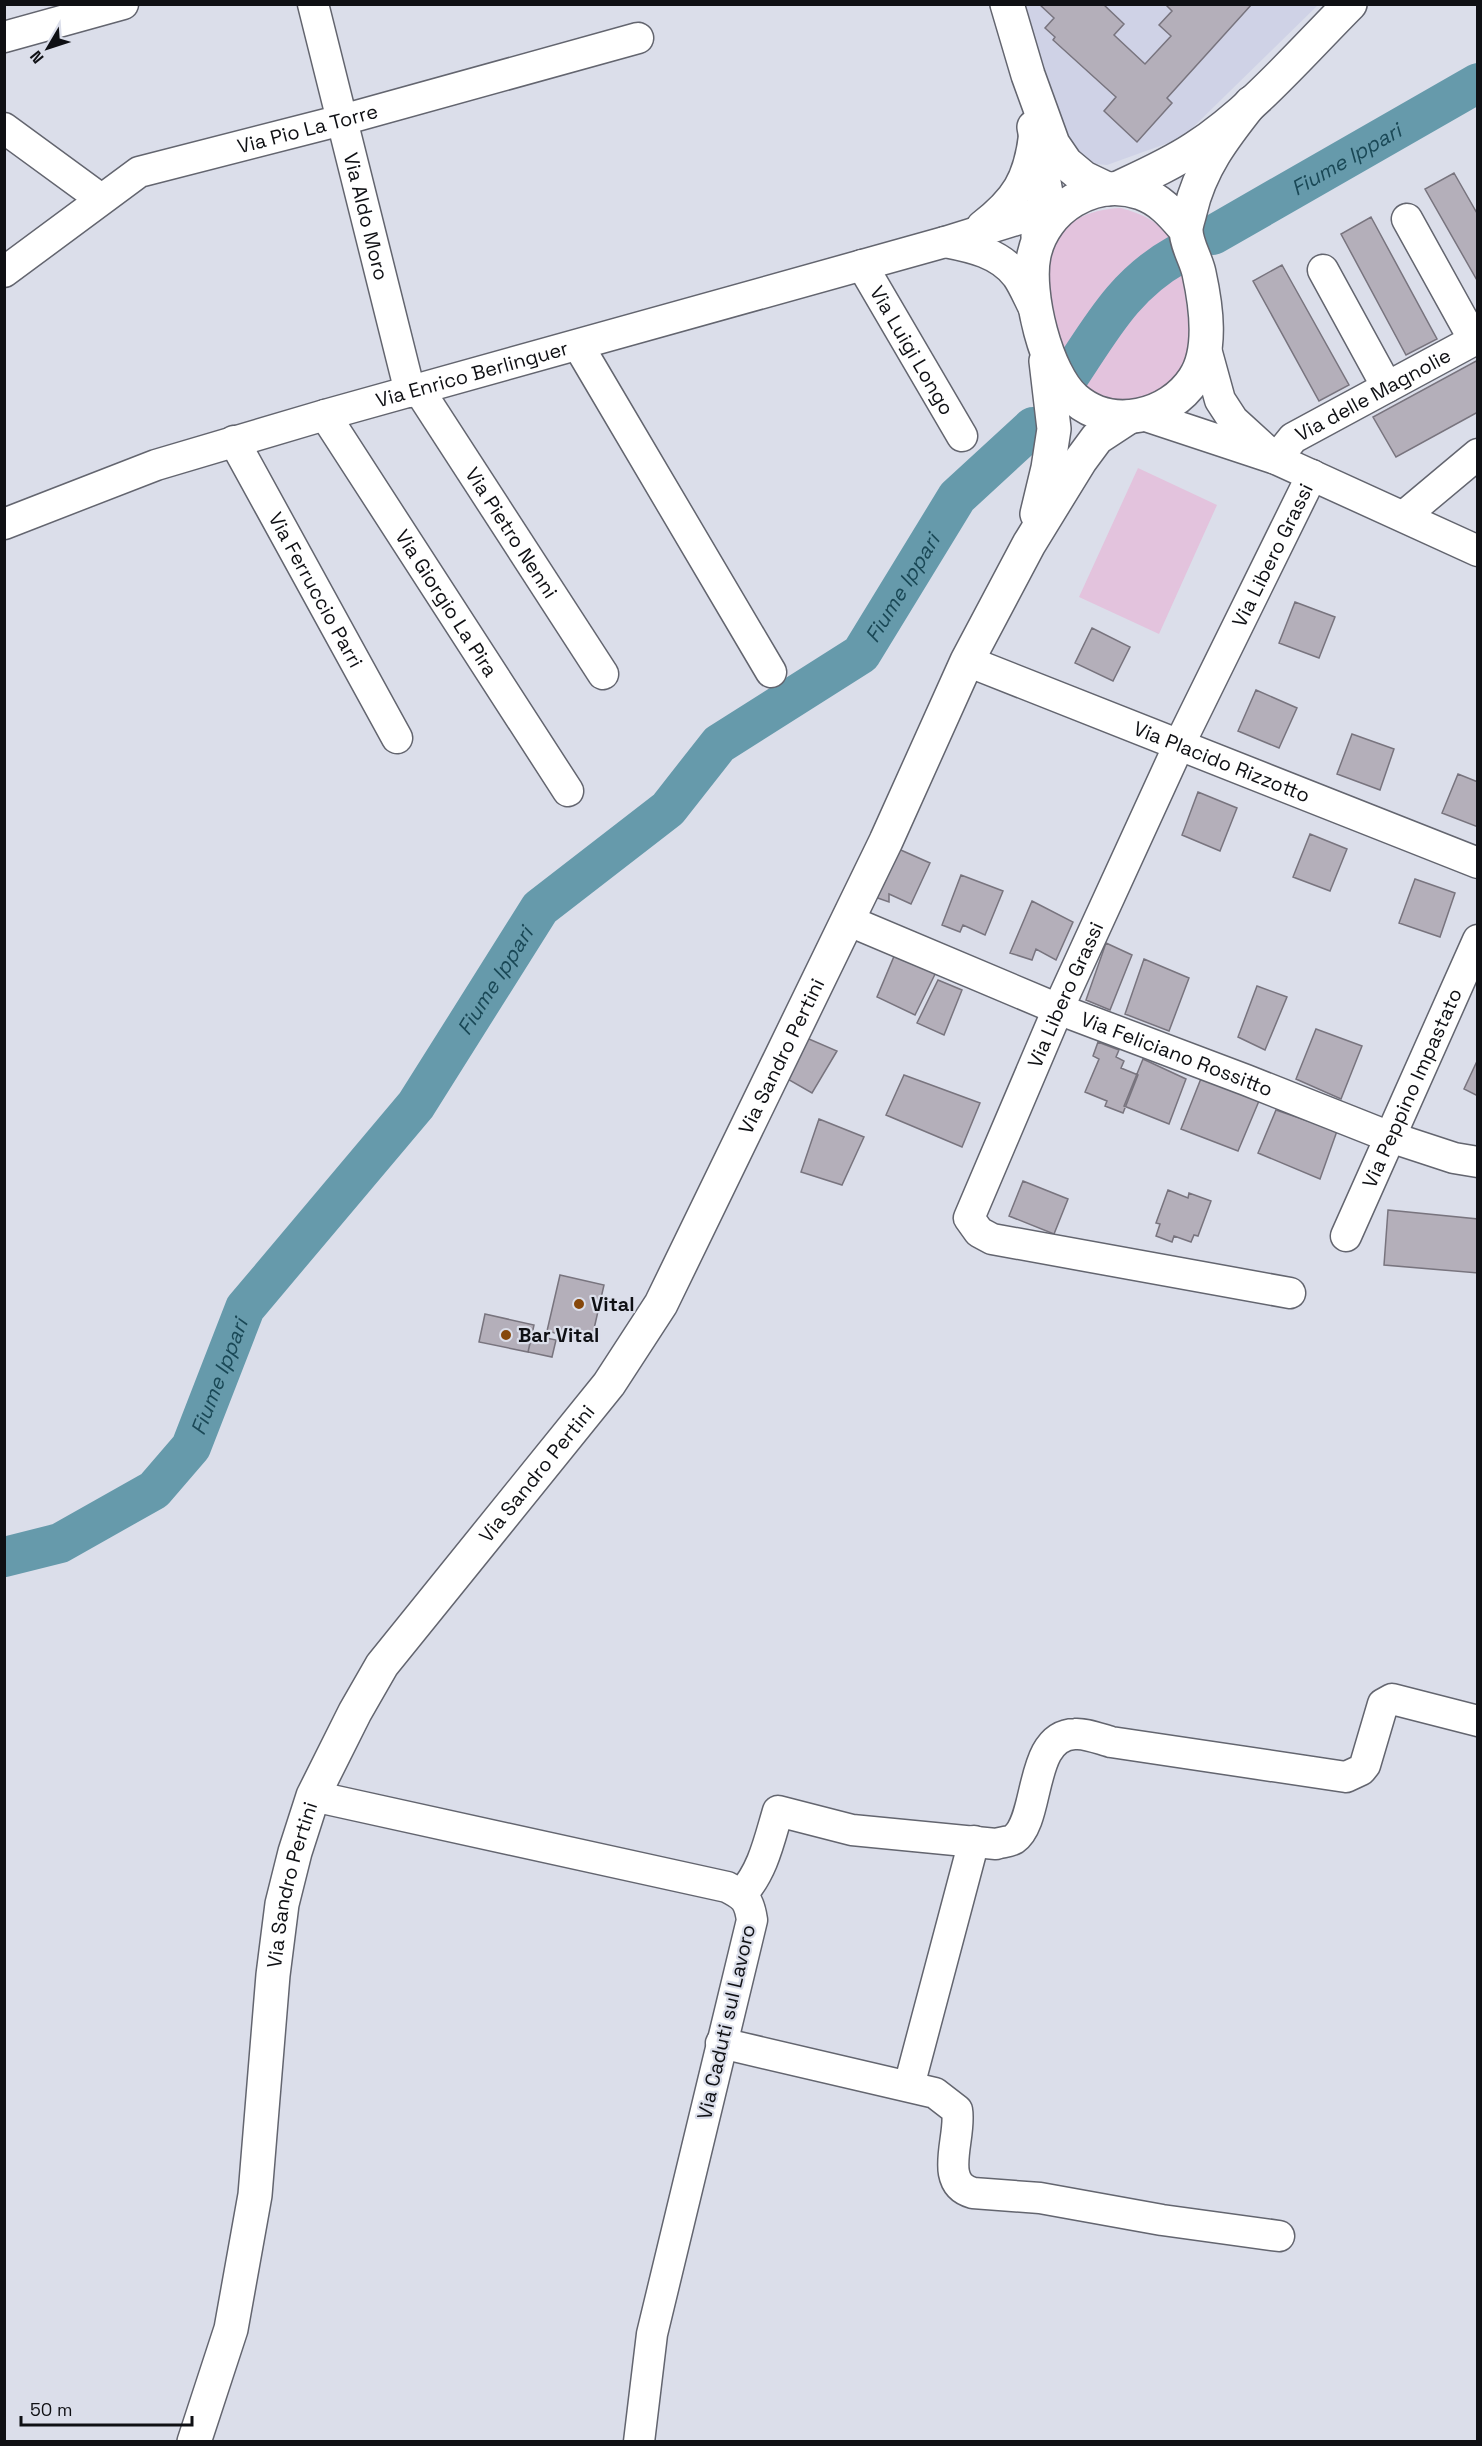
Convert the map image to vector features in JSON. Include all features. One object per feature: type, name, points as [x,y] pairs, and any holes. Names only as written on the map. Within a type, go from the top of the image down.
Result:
[{"type":"main road","points":[[1007,4],[1028,75],[1053,144],[1066,163],[1084,178],[1112,189],[1143,194],[1168,208],[1186,230],[1199,273],[1207,334],[1206,349],[1195,378],[1184,393],[1164,408],[1136,416],[1097,438],[1080,461],[1029,544]]},
{"type":"main road","points":[[1186,230],[1194,194],[1219,142],[1251,103],[1350,4]]},
{"type":"main road","points":[[1028,75],[1046,193],[1055,208]]},
{"type":"main road","points":[[1029,544],[1041,500],[1054,429],[1032,273],[1036,244],[1044,228],[1055,208],[1082,195],[1112,189],[1175,161],[1197,147],[1251,103]]},
{"type":"main road","points":[[1040,326],[1054,369],[1074,399],[1092,410],[1113,416],[1136,416]]},
{"type":"main road","name":"Via Sandro Pertini","points":[[194,2442],[231,2329],[255,2194],[273,1975],[282,1904],[295,1852],[314,1796],[355,1712],[382,1665],[609,1384],[661,1304],[886,841],[968,661],[1029,544]]},
{"type":"street","points":[[4,37],[123,4]]},
{"type":"street","name":"Via Aldo Moro","points":[[313,4],[415,391]]},
{"type":"street","name":"Via Pio La Torre","points":[[4,272],[139,172],[342,120],[638,38]]},
{"type":"street","points":[[974,233],[1012,198],[1027,175],[1035,127]]},
{"type":"street","points":[[4,128],[101,199]]},
{"type":"street","name":"Via Enrico Berlinguer","points":[[4,524],[156,465],[234,441],[945,242],[1055,208]]},
{"type":"street","points":[[1407,219],[1476,339]]},
{"type":"street","points":[[945,242],[980,249],[1002,262],[1017,276],[1040,326]]},
{"type":"street","name":"Via Luigi Longo","points":[[862,265],[962,436]]},
{"type":"street","points":[[1323,270],[1387,387]]},
{"type":"street","name":"Via delle Magnolie","points":[[1276,459],[1293,438],[1476,339]]},
{"type":"street","points":[[578,345],[771,672]]},
{"type":"street","points":[[1206,349],[1220,400],[1233,420],[1276,459]]},
{"type":"street","name":"Via Pietro Nenni","points":[[415,391],[603,674]]},
{"type":"street","name":"Via Giorgio La Pira","points":[[325,415],[568,791]]},
{"type":"street","points":[[1136,416],[1276,459],[1478,551]]},
{"type":"street","name":"Via Ferruccio Parri","points":[[234,441],[397,738]]},
{"type":"street","points":[[1404,516],[1478,454]]},
{"type":"street","name":"Via Libero Grassi","points":[[1290,1293],[992,1239],[979,1232],[969,1218],[1058,1009],[1179,745],[1312,475]]},
{"type":"street","name":"Via Placido Rizzotto","points":[[968,661],[1478,863]]},
{"type":"street","name":"Via Feliciano Rossitto","points":[[847,920],[1058,1009],[1390,1137],[1454,1158],[1478,1162]]},
{"type":"street","name":"Via Peppino Impastato","points":[[1346,1236],[1478,940]]},
{"type":"street","points":[[742,1894],[753,1882],[762,1863],[778,1811],[852,1830],[996,1844],[1013,1839],[1022,1829],[1044,1757],[1051,1743],[1064,1736],[1076,1734],[1111,1742],[1346,1777],[1361,1770],[1365,1765],[1383,1704],[1392,1699],[1478,1721]]},
{"type":"street","name":"Via Caduti sul Lavoro","points":[[314,1796],[727,1887],[742,1894],[750,1907],[752,1920],[652,2334],[639,2442]]},
{"type":"street","points":[[909,2086],[974,1841]]},
{"type":"street","points":[[722,2043],[934,2093],[957,2110],[959,2121],[952,2171],[955,2180],[963,2190],[1040,2198],[1162,2220],[1279,2236]]},
{"type":"shaded area","points":[[1026,5],[1318,5],[1182,138],[1107,165],[1096,164],[1082,158],[1064,140]]},
{"type":"shaded area","points":[[1121,208],[1157,224],[1172,242],[1182,278],[1190,340],[1182,366],[1164,385],[1142,398],[1116,402],[1080,386],[1072,378],[1058,344],[1045,270],[1047,255],[1052,243],[1069,224],[1094,212]]},
{"type":"shaded area","points":[[1138,468],[1217,505],[1159,634],[1079,597]]},
{"type":"building","points":[[1039,4],[1103,4],[1124,24],[1114,35],[1145,64],[1171,36],[1159,25],[1172,11],[1165,4],[1252,4],[1167,98],[1172,103],[1137,142],[1104,111],[1116,97],[1053,40],[1055,37],[1045,28],[1054,18]]},
{"type":"building","points":[[1454,173],[1478,215],[1478,282],[1425,189]]},
{"type":"building","points":[[1371,217],[1437,339],[1406,355],[1341,234]]},
{"type":"building","points":[[1282,265],[1349,385],[1319,401],[1253,281]]},
{"type":"building","points":[[1478,360],[1478,412],[1396,457],[1373,417]]},
{"type":"building","points":[[1295,602],[1335,617],[1319,658],[1279,643]]},
{"type":"building","points":[[1092,628],[1130,647],[1113,681],[1075,663]]},
{"type":"building","points":[[1256,690],[1297,708],[1279,748],[1238,731]]},
{"type":"building","points":[[1352,734],[1394,749],[1380,790],[1337,774]]},
{"type":"building","points":[[1458,774],[1478,782],[1478,827],[1442,813]]},
{"type":"building","points":[[1198,792],[1237,808],[1220,851],[1182,835]]},
{"type":"building","points":[[1310,834],[1347,849],[1330,891],[1293,877]]},
{"type":"building","points":[[894,847],[930,863],[911,904],[889,894],[889,902],[872,896]]},
{"type":"building","points":[[961,875],[1003,891],[985,935],[963,925],[960,932],[942,925]]},
{"type":"building","points":[[1415,879],[1455,893],[1440,937],[1399,923]]},
{"type":"building","points":[[1032,901],[1073,922],[1056,960],[1036,949],[1032,960],[1010,953]]},
{"type":"building","points":[[900,942],[942,960],[915,1015],[877,997]]},
{"type":"building","points":[[1106,943],[1132,955],[1110,1010],[1086,1000]]},
{"type":"building","points":[[1144,959],[1189,978],[1169,1031],[1125,1014]]},
{"type":"building","points":[[938,980],[962,990],[944,1035],[917,1023]]},
{"type":"building","points":[[1257,986],[1287,997],[1265,1050],[1238,1037]]},
{"type":"building","points":[[1316,1029],[1362,1046],[1341,1099],[1296,1079]]},
{"type":"building","points":[[802,1036],[837,1051],[812,1093],[784,1077]]},
{"type":"building","points":[[1098,1042],[1119,1050],[1116,1057],[1124,1061],[1121,1068],[1138,1075],[1123,1113],[1105,1106],[1107,1101],[1085,1092],[1099,1059],[1093,1056]]},
{"type":"building","points":[[1143,1059],[1186,1079],[1169,1124],[1124,1106]]},
{"type":"building","points":[[1478,1059],[1478,1096],[1464,1089]]},
{"type":"building","points":[[904,1075],[980,1103],[962,1147],[886,1115]]},
{"type":"building","points":[[1202,1076],[1259,1101],[1238,1151],[1181,1129]]},
{"type":"building","points":[[1276,1110],[1337,1131],[1320,1179],[1258,1153]]},
{"type":"building","points":[[819,1119],[864,1137],[842,1185],[801,1172]]},
{"type":"building","points":[[1023,1181],[1068,1199],[1054,1234],[1009,1216]]},
{"type":"building","points":[[1168,1190],[1188,1198],[1189,1193],[1211,1201],[1198,1236],[1194,1235],[1191,1242],[1174,1236],[1172,1242],[1156,1236],[1160,1224],[1156,1223]]},
{"type":"building","points":[[1388,1210],[1478,1219],[1478,1273],[1384,1265]]},
{"type":"building","points":[[560,1275],[604,1285],[591,1342],[547,1331]]},
{"type":"building","points":[[485,1314],[534,1325],[528,1352],[479,1342]]},
{"type":"building","points":[[532,1335],[556,1340],[552,1357],[528,1352]]},
{"type":"waterway","name":"Fiume Ippari","points":[[1213,235],[1478,83]]},
{"type":"waterway","name":"Fiume Ippari","points":[[1070,375],[1104,324],[1129,293],[1143,279],[1177,255]]},
{"type":"waterway","name":"Fiume Ippari","points":[[4,1557],[60,1543],[154,1490],[191,1447],[245,1308],[416,1105],[540,908],[668,809],[719,744],[861,654],[957,497],[1033,427]]},
{"type":"place","name":"Vital","points":[[579,1304]]},
{"type":"place","name":"Bar Vital","points":[[506,1335]]}]
